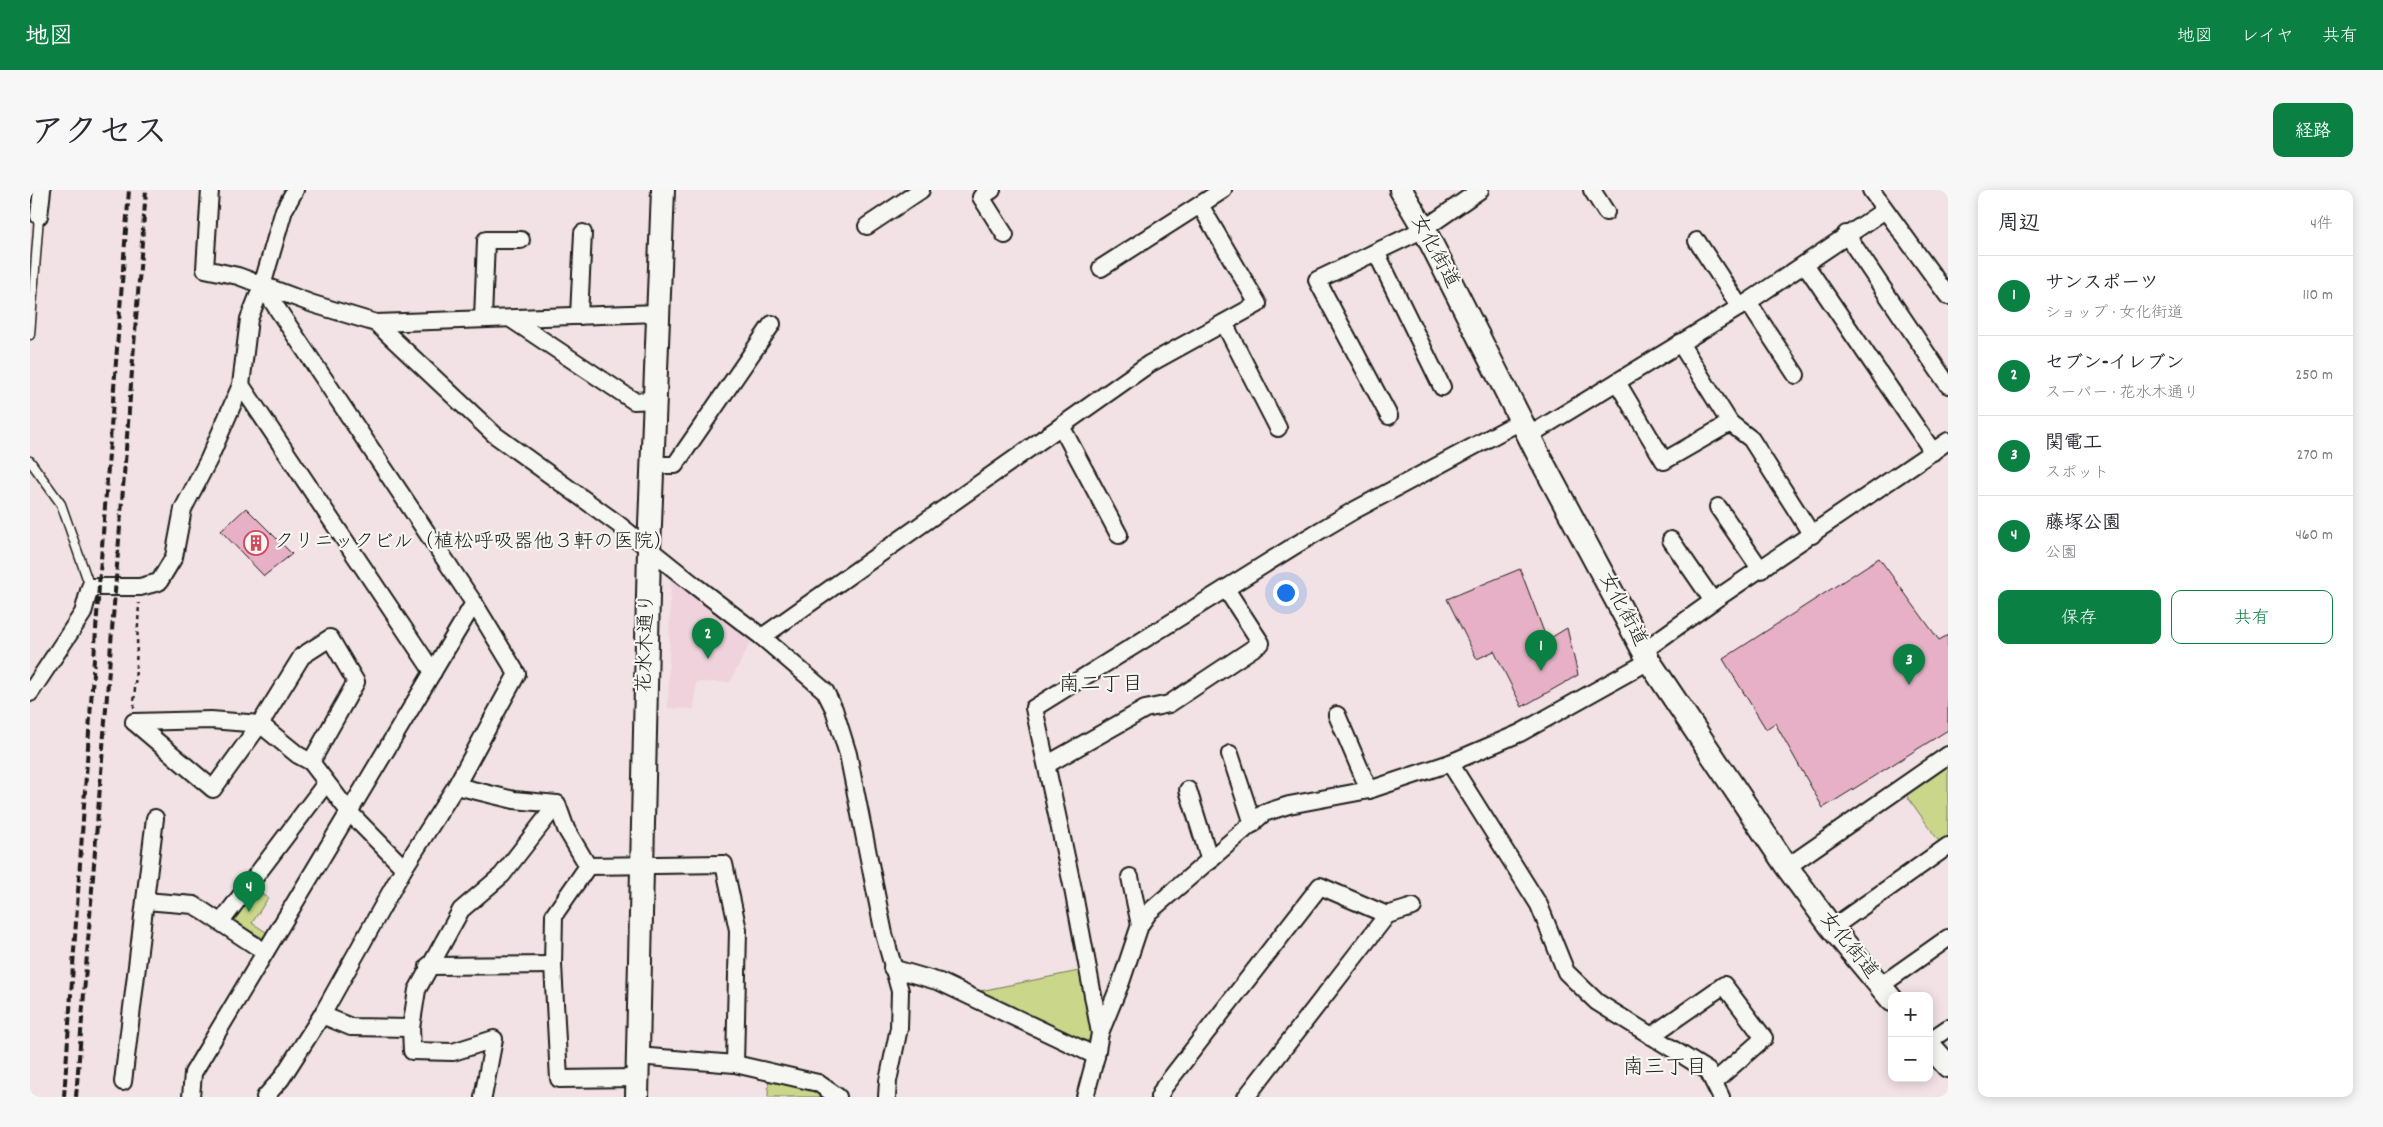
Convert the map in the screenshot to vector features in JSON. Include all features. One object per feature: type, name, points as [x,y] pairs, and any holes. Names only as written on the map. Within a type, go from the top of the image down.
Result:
[{"type":"street","points":[[39,216],[42,190]]},
{"type":"street","points":[[210,190],[205,270],[238,276],[262,286],[376,323],[658,312]]},
{"type":"street","points":[[30,693],[83,613],[90,587],[140,587],[159,582],[174,557],[183,509],[209,459],[241,385],[249,319],[262,286],[284,210],[295,190]]},
{"type":"street","name":"花水木通り","points":[[637,1088],[649,550],[663,190]]},
{"type":"street","points":[[867,226],[921,190]]},
{"type":"street","points":[[992,190],[981,197],[1005,235]]},
{"type":"street","points":[[1101,268],[1223,190]]},
{"type":"street","name":"女化街道","points":[[1401,190],[1424,229],[1525,428],[1646,656],[1787,867],[1832,928],[1886,993]]},
{"type":"street","points":[[1592,190],[1606,212]]},
{"type":"street","points":[[1871,190],[1945,286]]},
{"type":"street","points":[[1389,416],[1317,280],[1424,229],[1476,191]]},
{"type":"street","points":[[762,636],[1150,364],[1258,304],[1200,205]]},
{"type":"street","points":[[1100,1033],[1048,764],[1034,708],[1353,511],[1617,382],[1744,305],[1846,234],[1885,210]]},
{"type":"street","points":[[579,316],[583,234]]},
{"type":"street","points":[[1846,234],[1948,385]]},
{"type":"street","points":[[483,320],[486,240],[521,240]]},
{"type":"street","points":[[1697,241],[1796,375]]},
{"type":"street","points":[[1376,252],[1442,387]]},
{"type":"street","points":[[1805,264],[1933,452]]},
{"type":"street","points":[[262,286],[474,603],[517,674],[456,786],[404,868],[322,1015],[281,1079],[265,1097]]},
{"type":"street","points":[[511,319],[634,401],[655,400]]},
{"type":"street","points":[[376,323],[495,435],[618,524],[762,636],[825,691],[834,709],[848,754],[892,968],[900,991],[899,1028],[888,1081],[887,1097]]},
{"type":"street","points":[[1224,323],[1278,428]]},
{"type":"street","points":[[652,465],[675,465],[772,324]]},
{"type":"street","points":[[1680,343],[1730,424],[1751,439],[1812,535]]},
{"type":"street","points":[[1617,382],[1664,461],[1730,424]]},
{"type":"street","points":[[241,385],[433,672]]},
{"type":"street","points":[[1061,426],[1119,535]]},
{"type":"street","points":[[1085,1097],[1100,1033],[1121,982],[1140,925],[1150,912],[1264,813],[1289,805],[1369,790],[1450,763],[1520,733],[1646,656],[1713,601],[1948,441]]},
{"type":"street","points":[[1718,507],[1761,570]]},
{"type":"street","points":[[1671,540],[1713,601]]},
{"type":"street","points":[[1048,764],[1145,709],[1169,704],[1261,643],[1226,588]]},
{"type":"street","points":[[192,1097],[193,1073],[474,603]]},
{"type":"street","points":[[134,722],[213,789],[260,724],[302,656],[330,638],[356,682],[311,762]]},
{"type":"street","points":[[1337,715],[1369,790]]},
{"type":"street","points":[[134,722],[211,720],[260,724],[298,756],[311,762],[350,813],[404,868]]},
{"type":"street","points":[[1230,754],[1252,824]]},
{"type":"street","points":[[1787,867],[1948,755]]},
{"type":"street","points":[[1450,763],[1539,905],[1566,972],[1597,1002],[1708,1071],[1721,1097]]},
{"type":"street","points":[[221,922],[326,783]]},
{"type":"street","points":[[456,786],[514,800],[557,804]]},
{"type":"street","points":[[1188,790],[1210,861]]},
{"type":"street","points":[[557,804],[566,829],[588,866]]},
{"type":"street","points":[[483,1097],[494,1039],[453,1052],[412,1051],[411,1028],[417,990],[428,966],[461,910],[502,875],[557,804]]},
{"type":"street","points":[[123,1082],[155,818]]},
{"type":"street","points":[[1832,928],[1948,846]]},
{"type":"street","points":[[588,866],[724,864],[738,930],[735,1064]]},
{"type":"street","points":[[588,866],[554,915],[553,965],[559,1079],[637,1088]]},
{"type":"street","points":[[1130,877],[1140,925]]},
{"type":"street","points":[[1159,1097],[1164,1087],[1320,886],[1387,915]]},
{"type":"street","points":[[145,901],[194,905],[265,952]]},
{"type":"street","points":[[1246,1097],[1387,915],[1413,907]]},
{"type":"street","points":[[1886,993],[1948,938]]},
{"type":"street","points":[[428,966],[553,965]]},
{"type":"street","points":[[892,968],[940,982],[1096,1056]]},
{"type":"street","points":[[1651,1036],[1724,985],[1764,1038],[1714,1082]]},
{"type":"street","points":[[322,1015],[350,1027],[411,1028]]},
{"type":"street","points":[[1933,1038],[1948,1028]]},
{"type":"street","points":[[1933,1049],[1948,1066]]},
{"type":"street","points":[[637,1056],[735,1064],[818,1083],[838,1097]]},
{"type":"lane","points":[[30,335],[39,216]]},
{"type":"lane","points":[[30,461],[61,504],[90,587]]},
{"type":"path","points":[[134,722],[140,587]]},
{"type":"shaded area","points":[[671,574],[752,639],[730,682],[696,682],[694,709],[668,708]]},
{"type":"green space","points":[[1948,757],[1948,843],[1943,847],[1902,789]]},
{"type":"green space","points":[[251,887],[268,898],[252,923],[269,934],[263,938],[233,922],[245,904]]},
{"type":"green space","points":[[1079,971],[1093,1037],[1082,1044],[980,991]]},
{"type":"green space","points":[[769,1073],[833,1097],[768,1097]]},
{"type":"building","name":"クリニックビル（植松呼吸器他３軒の医院）","points":[[246,508],[292,554],[264,576],[221,531]]},
{"type":"building","points":[[1879,558],[1939,640],[1948,635],[1948,730],[1823,808],[1775,723],[1766,729],[1723,659]]},
{"type":"building","points":[[1520,569],[1547,640],[1567,628],[1578,675],[1522,707],[1494,651],[1477,659],[1447,599]]},
{"type":"railway","points":[[64,1097],[99,586],[129,190]]},
{"type":"railway","points":[[76,1097],[146,190]]},
{"type":"place","name":"クリニックビル（植松呼吸器他３軒の医院）","points":[[256,543]]},
{"type":"place","name":"セブン-イレブン","points":[[708,659]]},
{"type":"place","name":"サンスポーツ","points":[[1541,671]]},
{"type":"place","name":"関電工","points":[[1909,685]]},
{"type":"place","name":"藤塚公園","points":[[249,912]]},
{"type":"district","name":"南二丁目","points":[[1101,686]]},
{"type":"district","name":"南三丁目","points":[[1665,1069]]}]
